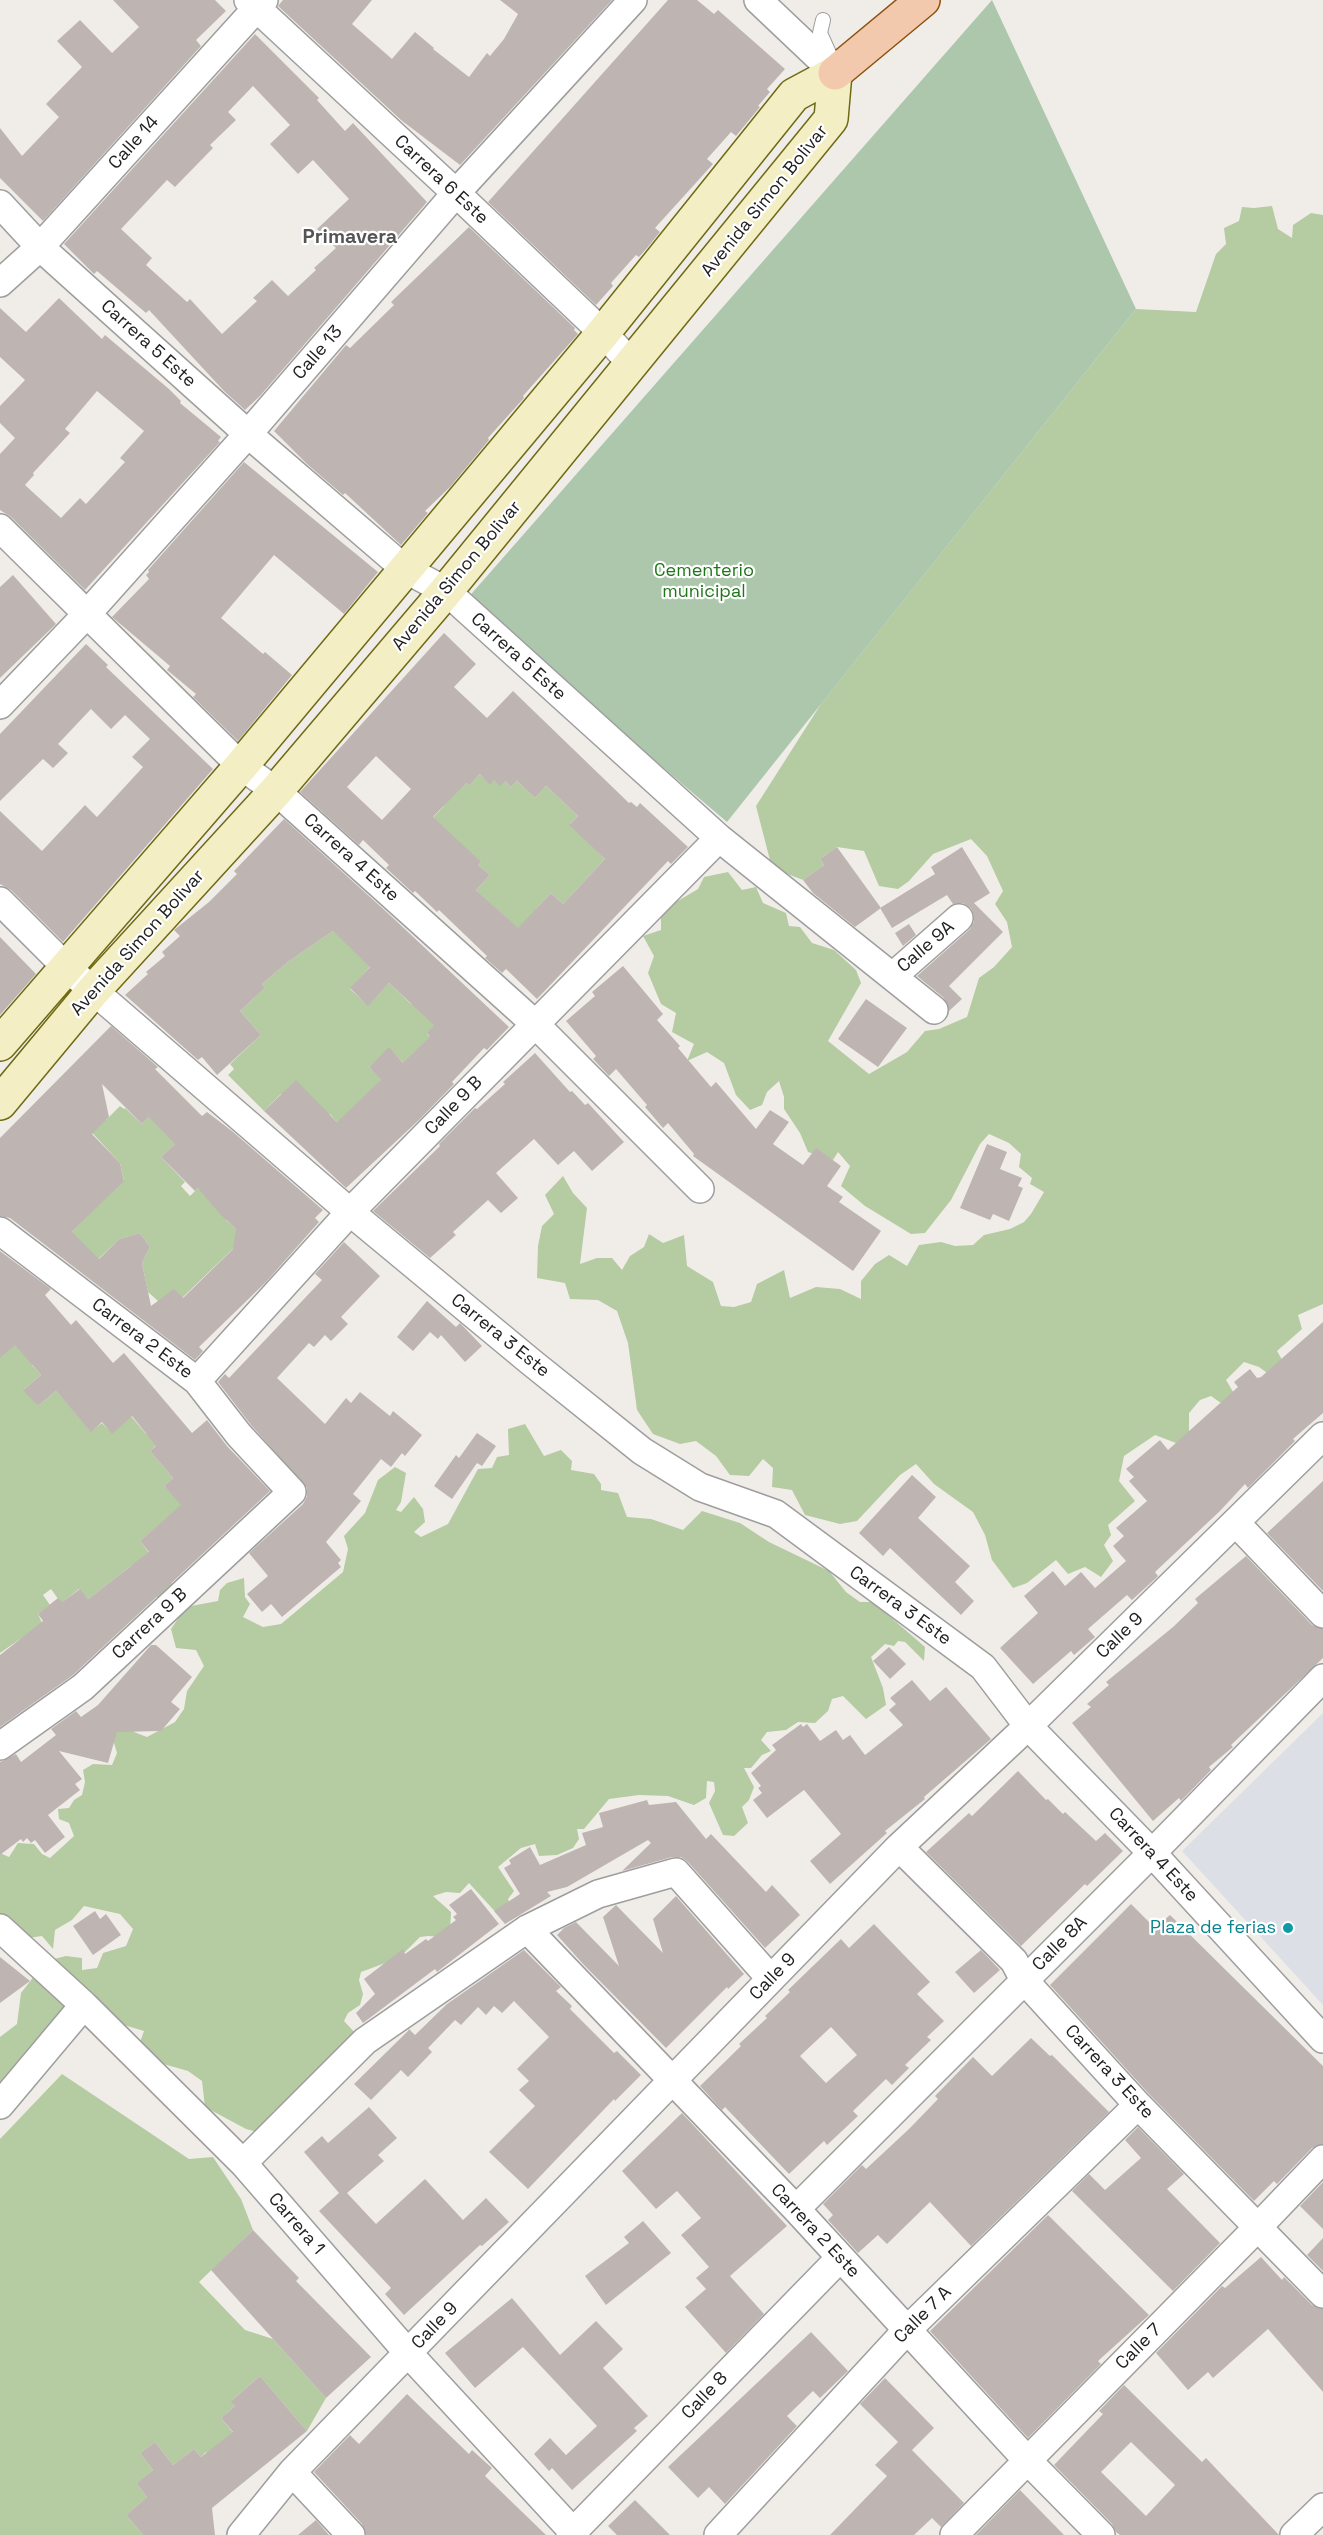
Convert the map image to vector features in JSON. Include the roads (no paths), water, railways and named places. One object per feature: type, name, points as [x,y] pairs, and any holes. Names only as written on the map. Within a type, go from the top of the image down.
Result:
[{"type":"main road","points":[[836,72],[923,0]]},
{"type":"main road","name":"Avenida Simon Bolivar","points":[[0,1044],[240,766],[603,333],[794,95],[836,72]]},
{"type":"main road","name":"Avenida Simon Bolivar","points":[[0,1103],[93,991],[276,791],[446,591],[831,119],[836,72]]},
{"type":"street","name":"Calle 13","points":[[0,705],[87,614],[248,434],[456,193],[633,0]]},
{"type":"street","points":[[758,0],[836,72]]},
{"type":"street","name":"Carrera 6 Este","points":[[256,3],[603,333],[632,364]]},
{"type":"street","name":"Calle 14","points":[[0,283],[40,247],[256,3]]},
{"type":"street","name":"Carrera 5 Este","points":[[0,204],[40,247],[248,434],[405,569],[446,591],[719,838],[893,975],[933,1010]]},
{"type":"street","name":"Carrera 4 Este","points":[[0,528],[240,766],[276,791],[534,1023],[700,1189]]},
{"type":"street","name":"Calle 9 B","points":[[197,1381],[350,1212],[719,838]]},
{"type":"street","name":"Carrera 3 Este","points":[[0,901],[93,991],[350,1212],[531,1362],[642,1451],[700,1487],[776,1514],[983,1667],[1028,1726]]},
{"type":"street","name":"Calle 9A","points":[[893,975],[959,918]]},
{"type":"street","name":"Carrera 2 Este","points":[[0,1231],[197,1381],[239,1435],[292,1492]]},
{"type":"street","name":"Calle 9","points":[[241,2535],[292,2472],[899,1847],[1028,1726],[1323,1436]]},
{"type":"street","name":"Carrera 9 B","points":[[0,1746],[83,1687],[292,1492]]},
{"type":"street","points":[[1236,1523],[1323,1614]]},
{"type":"street","name":"Calle 8A","points":[[796,2208],[1152,1853],[1323,1678]]},
{"type":"street","name":"Carrera 4 Este","points":[[1028,1726],[1152,1853],[1323,2039]]},
{"type":"street","name":"Carrera 3 Este","points":[[899,1847],[1014,1961],[1024,1980],[1138,2105],[1323,2294]]},
{"type":"street","points":[[243,2163],[365,2041],[527,1929],[598,1894],[676,1872],[771,1979]]},
{"type":"street","name":"Carrera 1","points":[[0,1928],[84,2005],[243,2163],[408,2353],[573,2534]]},
{"type":"street","name":"Carrera 2 Este","points":[[527,1929],[796,2208],[1027,2460],[1101,2535]]},
{"type":"street","points":[[0,2106],[84,2005]]},
{"type":"street","name":"Calle 7 A","points":[[718,2535],[907,2330],[1138,2105]]},
{"type":"street","name":"Calle 7","points":[[954,2535],[1258,2228],[1323,2159]]},
{"type":"street","name":"Calle 8","points":[[573,2534],[840,2258]]},
{"type":"street","points":[[292,2472],[351,2535]]},
{"type":"street","points":[[1294,2535],[1323,2507]]},
{"type":"place","name":"Plaza de ferias","points":[[1288,1928]]},
{"type":"district","name":"Primavera","points":[[350,238]]},
{"type":"park label","name":"Cementerio municipal","points":[[704,581]]}]
